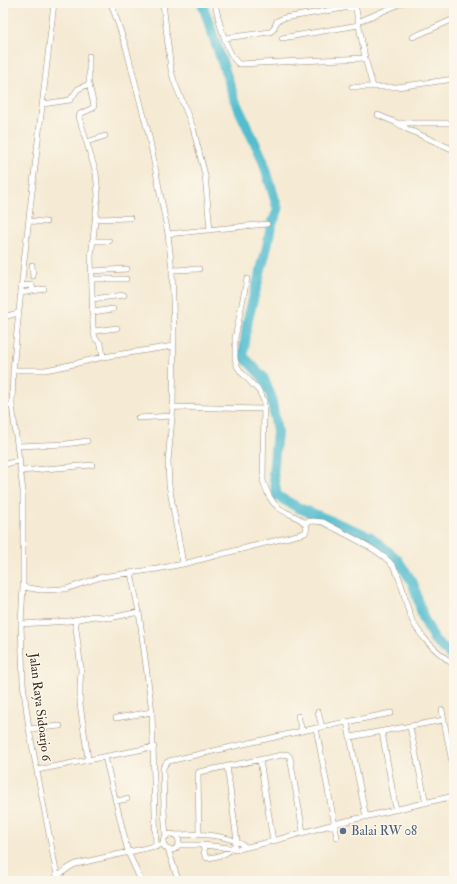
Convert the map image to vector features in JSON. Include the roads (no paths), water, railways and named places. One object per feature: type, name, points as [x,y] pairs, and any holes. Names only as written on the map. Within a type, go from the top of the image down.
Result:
[{"type":"street","name":"Jalan Raya Sidoarjo 6","points":[[54,3],[23,263],[13,370],[12,405],[23,491],[21,624],[23,683],[29,729],[58,879]]},
{"type":"street","points":[[111,3],[126,47],[149,136],[168,234],[172,270],[173,346],[172,416],[168,461],[169,485],[182,560]]},
{"type":"street","points":[[163,3],[171,70],[193,128],[205,175],[210,230]]},
{"type":"street","points":[[215,3],[218,18],[230,54],[234,61],[239,64],[365,58]]},
{"type":"street","points":[[282,38],[359,23],[402,3]]},
{"type":"street","points":[[225,38],[270,32],[273,30],[277,21],[284,18],[355,4],[365,58],[373,86]]},
{"type":"street","points":[[413,37],[454,19]]},
{"type":"street","points":[[88,56],[89,84],[94,108],[79,115],[98,182],[98,195],[92,241],[91,271],[94,331],[95,338],[102,344],[103,357]]},
{"type":"street","points":[[352,87],[398,87],[454,79]]},
{"type":"street","points":[[43,104],[70,100],[78,89],[89,84]]},
{"type":"street","points":[[378,115],[454,150]]},
{"type":"street","points":[[397,123],[454,123]]},
{"type":"street","points":[[87,142],[105,136]]},
{"type":"street","points":[[94,219],[130,218]]},
{"type":"street","points":[[29,221],[46,222]]},
{"type":"street","points":[[168,234],[267,224]]},
{"type":"street","points":[[92,241],[109,241]]},
{"type":"street","points":[[91,271],[127,269]]},
{"type":"street","points":[[172,270],[199,269]]},
{"type":"street","points":[[23,271],[32,271]]},
{"type":"street","points":[[92,279],[126,279]]},
{"type":"street","points":[[248,279],[234,338],[235,359],[241,372],[260,391],[264,401],[264,481],[273,503],[304,522],[323,522],[384,556],[393,566],[398,576],[410,614],[421,634],[435,650],[454,665]]},
{"type":"street","points":[[21,286],[32,284],[34,291]]},
{"type":"street","points":[[21,293],[44,289]]},
{"type":"street","points":[[92,299],[124,294]]},
{"type":"street","points":[[93,312],[112,309]]},
{"type":"street","points":[[3,317],[18,313]]},
{"type":"street","points":[[94,331],[117,328]]},
{"type":"street","points":[[13,370],[46,370],[62,368],[103,357],[173,346]]},
{"type":"street","points":[[3,406],[12,405]]},
{"type":"street","points":[[172,407],[264,409]]},
{"type":"street","points":[[138,418],[172,416]]},
{"type":"street","points":[[17,446],[66,444],[87,441]]},
{"type":"street","points":[[3,465],[20,460]]},
{"type":"street","points":[[21,471],[92,465]]},
{"type":"street","points":[[22,587],[41,590],[66,589],[101,577],[131,573],[182,560],[303,534],[307,529],[304,522]]},
{"type":"street","points":[[131,573],[139,612],[152,712],[156,847]]},
{"type":"street","points":[[21,624],[75,620],[94,616],[110,618],[139,612]]},
{"type":"street","points":[[75,620],[81,670],[80,704],[88,759]]},
{"type":"street","points":[[442,710],[454,773]]},
{"type":"street","points":[[116,718],[152,712]]},
{"type":"street","points":[[318,712],[319,728],[337,837]]},
{"type":"street","points":[[164,844],[166,837],[163,768],[169,761],[302,731],[391,713]]},
{"type":"street","points":[[298,716],[302,731]]},
{"type":"street","points":[[350,737],[444,720]]},
{"type":"street","points":[[348,722],[366,817]]},
{"type":"street","points":[[29,729],[60,726]]},
{"type":"street","points":[[410,727],[426,803]]},
{"type":"street","points":[[382,732],[396,810]]},
{"type":"street","points":[[37,770],[154,747]]},
{"type":"street","points":[[199,834],[198,774],[202,770],[287,754],[290,756],[303,832]]},
{"type":"street","points":[[105,756],[128,852],[141,881]]},
{"type":"street","points":[[260,760],[273,841]]},
{"type":"street","points":[[203,845],[205,856],[207,858],[225,854],[234,848],[238,841],[227,766]]},
{"type":"street","points":[[178,845],[203,845],[239,849],[334,824],[454,796]]},
{"type":"street","points":[[116,801],[127,799]]},
{"type":"street","points":[[166,837],[174,835],[199,834],[238,841],[246,847]]},
{"type":"street","points":[[168,849],[174,850],[178,845],[178,839],[174,835]]},
{"type":"street","points":[[50,881],[58,879],[70,866],[164,844]]},
{"type":"street","points":[[164,844],[168,849],[178,880]]},
{"type":"waterway","points":[[202,3],[236,103],[263,160],[278,210],[271,226],[248,319],[243,356],[263,377],[271,396],[277,432],[273,473],[277,496],[299,508],[371,537],[397,559],[413,583],[423,617],[434,639],[454,659]]},
{"type":"place","name":"Balai RW 08","points":[[343,831]]}]
